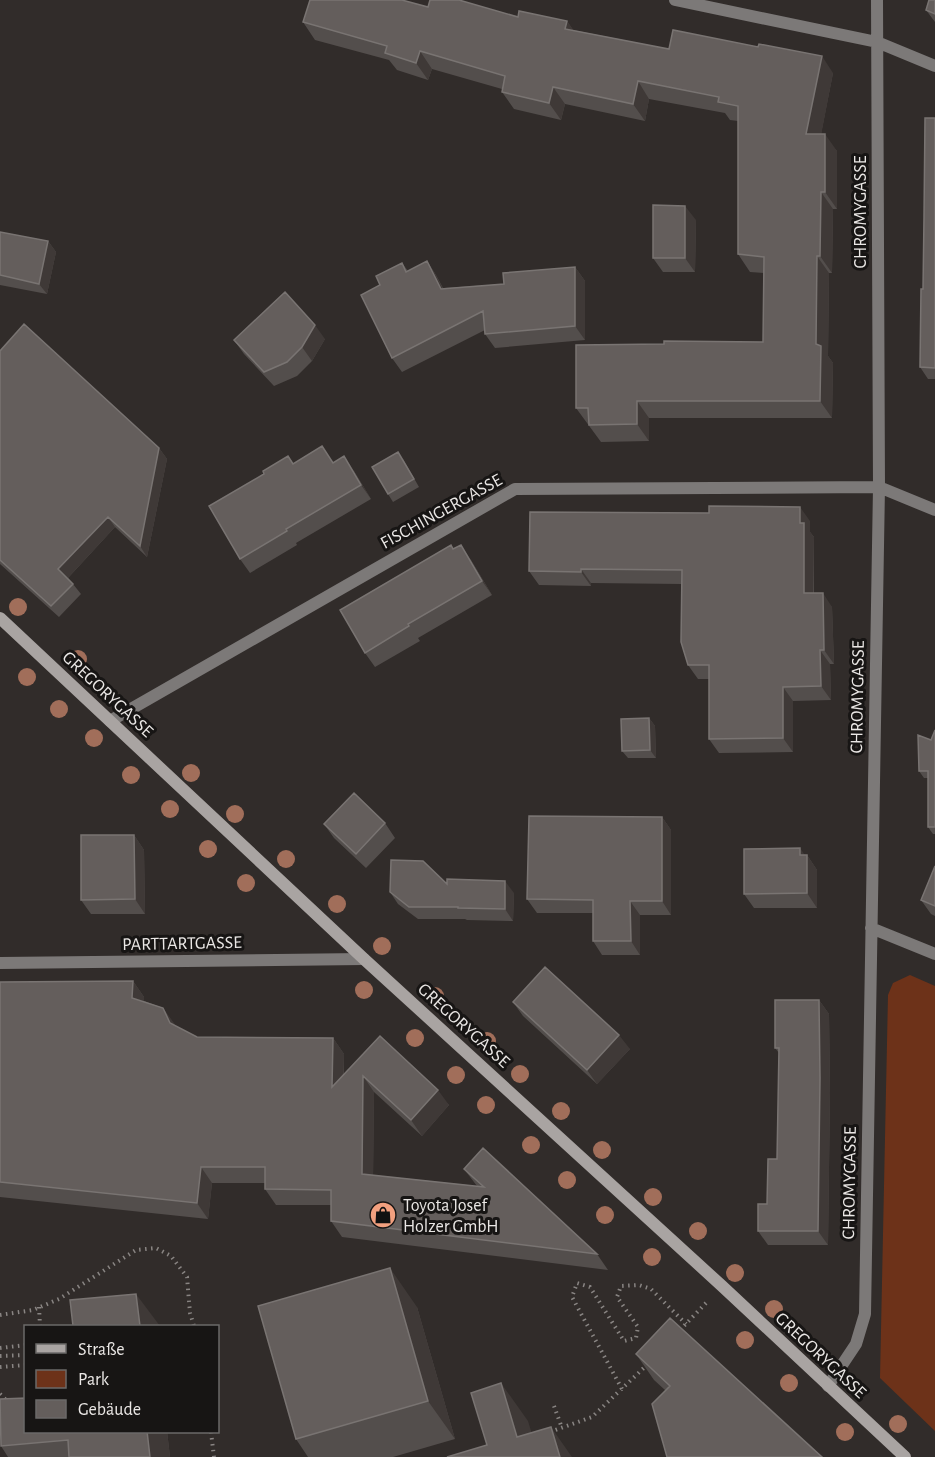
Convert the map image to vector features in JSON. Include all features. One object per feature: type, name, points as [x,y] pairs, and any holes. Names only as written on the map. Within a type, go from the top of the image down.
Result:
[{"type":"street","points":[[675,0],[877,42],[935,66]]},
{"type":"street","name":"CHROMYGASSE","points":[[828,1386],[856,1344],[865,1314],[879,487],[877,0]]},
{"type":"street","name":"FISCHINGERGASSE","points":[[110,721],[515,489],[879,487],[935,510]]},
{"type":"street","name":"GREGORYGASSE","points":[[0,618],[364,959],[722,1286],[905,1457]]},
{"type":"street","points":[[872,928],[935,954]]},
{"type":"street","name":"PARTTARTGASSE","points":[[0,963],[364,959]]},
{"type":"path","points":[[0,1315],[39,1307],[59,1299],[136,1250],[156,1248],[171,1256],[187,1277],[190,1312],[194,1325]]},
{"type":"path","points":[[622,1389],[572,1297],[578,1283],[590,1287],[624,1341],[636,1338],[638,1328],[617,1297],[621,1286],[639,1285],[651,1288],[686,1324]]},
{"type":"path","points":[[679,1331],[722,1286]]},
{"type":"path","points":[[39,1307],[40,1325]]},
{"type":"path","points":[[0,1348],[24,1345]]},
{"type":"path","points":[[0,1356],[24,1355]]},
{"type":"path","points":[[541,1435],[592,1417],[653,1358]]},
{"type":"path","points":[[0,1367],[24,1365]]},
{"type":"path","points":[[0,1394],[13,1406]]},
{"type":"path","points":[[554,1406],[562,1428]]},
{"type":"path","points":[[211,1433],[214,1457]]},
{"type":"green space","points":[[910,975],[935,986],[935,1431],[880,1378],[888,995],[893,983]]},
{"type":"building","points":[[310,0],[402,0],[428,7],[430,0],[459,0],[518,17],[519,11],[567,21],[565,29],[669,49],[673,30],[758,47],[759,44],[822,56],[806,134],[825,134],[825,192],[821,192],[820,256],[817,256],[816,344],[821,346],[820,401],[637,401],[637,424],[589,425],[588,408],[576,408],[576,345],[664,344],[664,341],[763,342],[764,257],[738,254],[738,106],[718,102],[719,97],[638,81],[633,104],[553,87],[549,103],[502,92],[505,76],[420,51],[416,63],[385,53],[387,46],[303,22]]},
{"type":"building","points":[[929,0],[935,0],[935,14],[926,10]]},
{"type":"building","points":[[925,118],[935,118],[935,368],[920,367]]},
{"type":"building","points":[[653,205],[685,206],[685,258],[653,258]]},
{"type":"building","points":[[0,232],[48,241],[39,284],[0,275]]},
{"type":"building","points":[[427,261],[441,289],[504,284],[503,273],[575,267],[575,326],[485,334],[483,311],[392,358],[361,295],[380,285],[376,276],[402,263],[406,272]]},
{"type":"building","points":[[285,292],[315,325],[302,347],[287,362],[264,372],[234,340]]},
{"type":"building","points":[[24,324],[159,448],[140,546],[108,517],[58,569],[73,584],[51,606],[0,560],[0,351]]},
{"type":"building","points":[[322,446],[333,463],[344,456],[361,485],[240,559],[209,506],[264,474],[263,471],[288,456],[293,464]]},
{"type":"building","points":[[398,452],[414,479],[388,494],[372,467]]},
{"type":"building","points":[[709,506],[800,507],[800,523],[804,523],[804,593],[823,593],[824,650],[820,650],[821,686],[783,687],[783,738],[709,739],[709,665],[688,665],[681,642],[682,570],[529,571],[530,512],[709,513]]},
{"type":"building","points":[[451,545],[453,549],[461,545],[482,581],[408,624],[409,626],[365,653],[340,610]]},
{"type":"building","points":[[649,718],[650,750],[622,751],[621,719]]},
{"type":"building","points":[[935,730],[935,827],[928,827],[928,771],[919,771],[918,735],[931,740]]},
{"type":"building","points":[[354,793],[385,823],[356,854],[324,824]]},
{"type":"building","points":[[529,816],[662,817],[662,901],[630,901],[631,941],[593,941],[593,900],[527,899]]},
{"type":"building","points":[[81,835],[134,835],[135,899],[81,900]]},
{"type":"building","points":[[800,848],[800,855],[807,855],[807,893],[744,894],[744,849]]},
{"type":"building","points":[[391,860],[423,861],[447,884],[447,879],[505,881],[505,909],[409,907],[390,892]]},
{"type":"building","points":[[935,866],[935,906],[921,900]]},
{"type":"building","points":[[545,967],[619,1035],[587,1070],[513,1002]]},
{"type":"building","points":[[133,981],[132,998],[163,1008],[170,1023],[197,1037],[333,1038],[332,1087],[380,1036],[438,1090],[411,1120],[363,1076],[362,1174],[484,1187],[464,1169],[483,1148],[597,1254],[331,1221],[331,1190],[265,1189],[265,1167],[201,1167],[197,1203],[0,1182],[0,982]]},
{"type":"building","points":[[775,1000],[819,1000],[818,1231],[758,1231],[758,1204],[767,1204],[768,1159],[777,1159],[779,1048],[775,1048]]},
{"type":"building","points":[[390,1268],[428,1401],[296,1439],[258,1306]]},
{"type":"building","points":[[136,1294],[140,1325],[73,1325],[70,1300]]},
{"type":"building","points":[[670,1318],[822,1457],[667,1457],[652,1404],[670,1386],[636,1354]]},
{"type":"building","points":[[501,1383],[517,1437],[551,1427],[560,1457],[447,1457],[487,1445],[471,1393]]},
{"type":"building","points":[[24,1398],[24,1433],[147,1433],[150,1457],[69,1457],[68,1440],[1,1446],[0,1399]]},
{"type":"place","name":"Toyota Josef Holzer GmbH","points":[[383,1215]]}]
